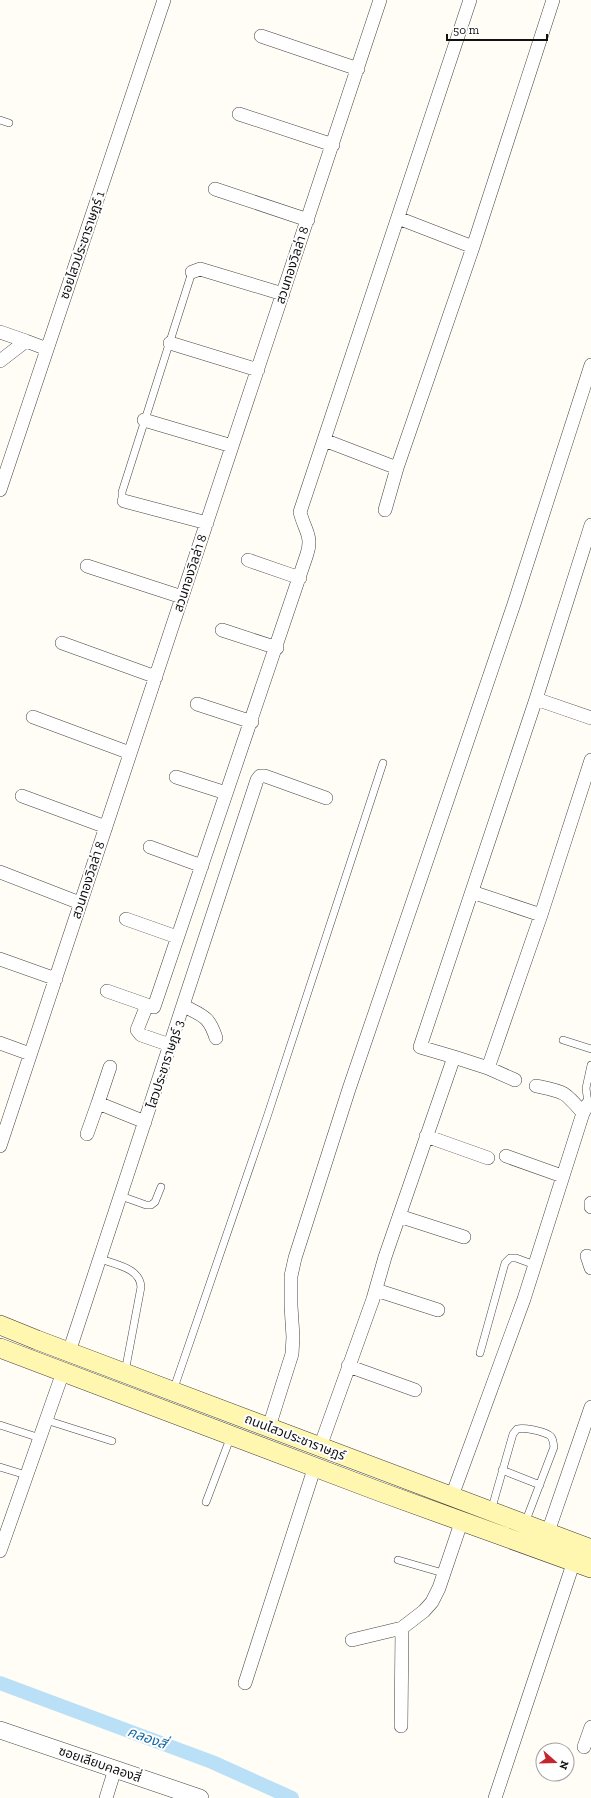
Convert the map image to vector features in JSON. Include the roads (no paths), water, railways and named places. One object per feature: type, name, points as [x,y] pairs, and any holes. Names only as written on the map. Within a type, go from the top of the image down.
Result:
[{"type":"main road","name":"ถนนไสวประชาราษฎร์","points":[[0,1325],[591,1548]]},
{"type":"main road","name":"ถนนไสวประชาราษฎร์","points":[[0,1348],[231,1434],[378,1491],[462,1520],[583,1565]]},
{"type":"street","name":"ซอยไสวประชาราษฎร์ 1","points":[[0,490],[164,0]]},
{"type":"street","name":"สวนทองวิลล่า 8","points":[[0,1146],[3,1129],[56,979],[380,0]]},
{"type":"street","points":[[106,991],[154,1007],[300,578],[310,546],[309,534],[302,521],[300,512],[470,0]]},
{"type":"street","points":[[385,510],[397,468],[554,0]]},
{"type":"street","points":[[261,36],[358,69]]},
{"type":"street","points":[[239,114],[333,144]]},
{"type":"street","points":[[215,189],[308,220]]},
{"type":"street","points":[[398,218],[472,247]]},
{"type":"street","points":[[192,272],[200,269],[283,294]]},
{"type":"street","points":[[0,332],[47,349]]},
{"type":"street","points":[[0,361],[26,342]]},
{"type":"street","points":[[170,343],[258,370]]},
{"type":"street","points":[[269,1427],[292,1354],[293,1337],[291,1276],[295,1258],[352,1082],[514,604],[591,365]]},
{"type":"street","points":[[144,420],[232,446]]},
{"type":"street","points":[[324,440],[397,468]]},
{"type":"street","points":[[124,501],[207,523]]},
{"type":"street","points":[[516,1080],[488,1068],[420,1047],[536,699],[591,525]]},
{"type":"street","points":[[248,560],[300,578]]},
{"type":"street","points":[[87,566],[182,597]]},
{"type":"street","points":[[222,630],[276,648]]},
{"type":"street","points":[[62,643],[156,677]]},
{"type":"street","points":[[536,699],[591,718]]},
{"type":"street","points":[[197,704],[252,722]]},
{"type":"street","points":[[33,717],[130,753]]},
{"type":"street","points":[[488,1068],[541,915],[591,760]]},
{"type":"street","points":[[176,776],[226,793]]},
{"type":"street","name":"ไสวประชาราษฎร์ 3","points":[[69,1352],[101,1259],[250,802],[260,776],[326,798]]},
{"type":"street","points":[[22,796],[106,826]]},
{"type":"street","points":[[150,847],[202,866]]},
{"type":"street","points":[[0,872],[80,903]]},
{"type":"street","points":[[472,892],[541,915]]},
{"type":"street","points":[[126,919],[177,937]]},
{"type":"street","points":[[0,959],[56,979]]},
{"type":"street","points":[[147,1005],[137,1030],[141,1035],[170,1045]]},
{"type":"street","points":[[184,1006],[207,1019],[211,1024],[216,1038]]},
{"type":"street","points":[[0,1043],[30,1054]]},
{"type":"street","points":[[320,1447],[376,1290],[399,1216],[454,1057]]},
{"type":"street","points":[[87,1134],[110,1067]]},
{"type":"street","points":[[452,1496],[535,1265],[562,1176],[588,1107],[563,1092],[536,1086]]},
{"type":"street","points":[[98,1103],[145,1122]]},
{"type":"street","points":[[426,1136],[488,1158]]},
{"type":"street","points":[[506,1156],[562,1176]]},
{"type":"street","points":[[399,1216],[464,1237]]},
{"type":"street","points":[[376,1290],[438,1310]]},
{"type":"street","points":[[348,1366],[415,1390]]},
{"type":"street","points":[[0,1551],[63,1372]]},
{"type":"street","points":[[548,1532],[591,1407]]},
{"type":"street","points":[[245,1683],[315,1466]]},
{"type":"street","points":[[352,1640],[402,1628],[424,1611],[432,1602],[439,1588],[462,1520]]},
{"type":"street","points":[[495,1798],[583,1565]]},
{"type":"street","points":[[401,1726],[402,1628]]},
{"type":"street","points":[[584,1747],[591,1727]]},
{"type":"street","name":"ซอยเลียบคลองสี่","points":[[0,1730],[115,1769],[167,1790],[200,1798]]},
{"type":"street","points":[[106,1798],[115,1769]]},
{"type":"lane","points":[[0,120],[9,123]]},
{"type":"lane","points":[[124,501],[122,492],[192,272]]},
{"type":"lane","points":[[173,1391],[267,1116],[383,763]]},
{"type":"lane","points":[[563,1040],[591,1049]]},
{"type":"lane","points":[[588,1107],[586,1088],[591,1065]]},
{"type":"lane","points":[[121,1196],[146,1205],[152,1205],[155,1202],[161,1187]]},
{"type":"lane","points":[[480,1353],[505,1262],[510,1258],[516,1258],[535,1265]]},
{"type":"lane","points":[[101,1259],[135,1272],[140,1279],[141,1287],[125,1373]]},
{"type":"lane","points":[[46,1420],[112,1441]]},
{"type":"lane","points":[[0,1425],[40,1438]]},
{"type":"lane","points":[[490,1511],[513,1434],[517,1429],[522,1428],[549,1435],[553,1439],[554,1446],[525,1524]]},
{"type":"lane","points":[[206,1502],[231,1434]]},
{"type":"lane","points":[[0,1467],[26,1475]]},
{"type":"lane","points":[[502,1470],[540,1485]]},
{"type":"lane","points":[[398,1560],[443,1573]]},
{"type":"waterway","name":"คลองสี่","points":[[0,1683],[212,1762],[292,1798]]}]
